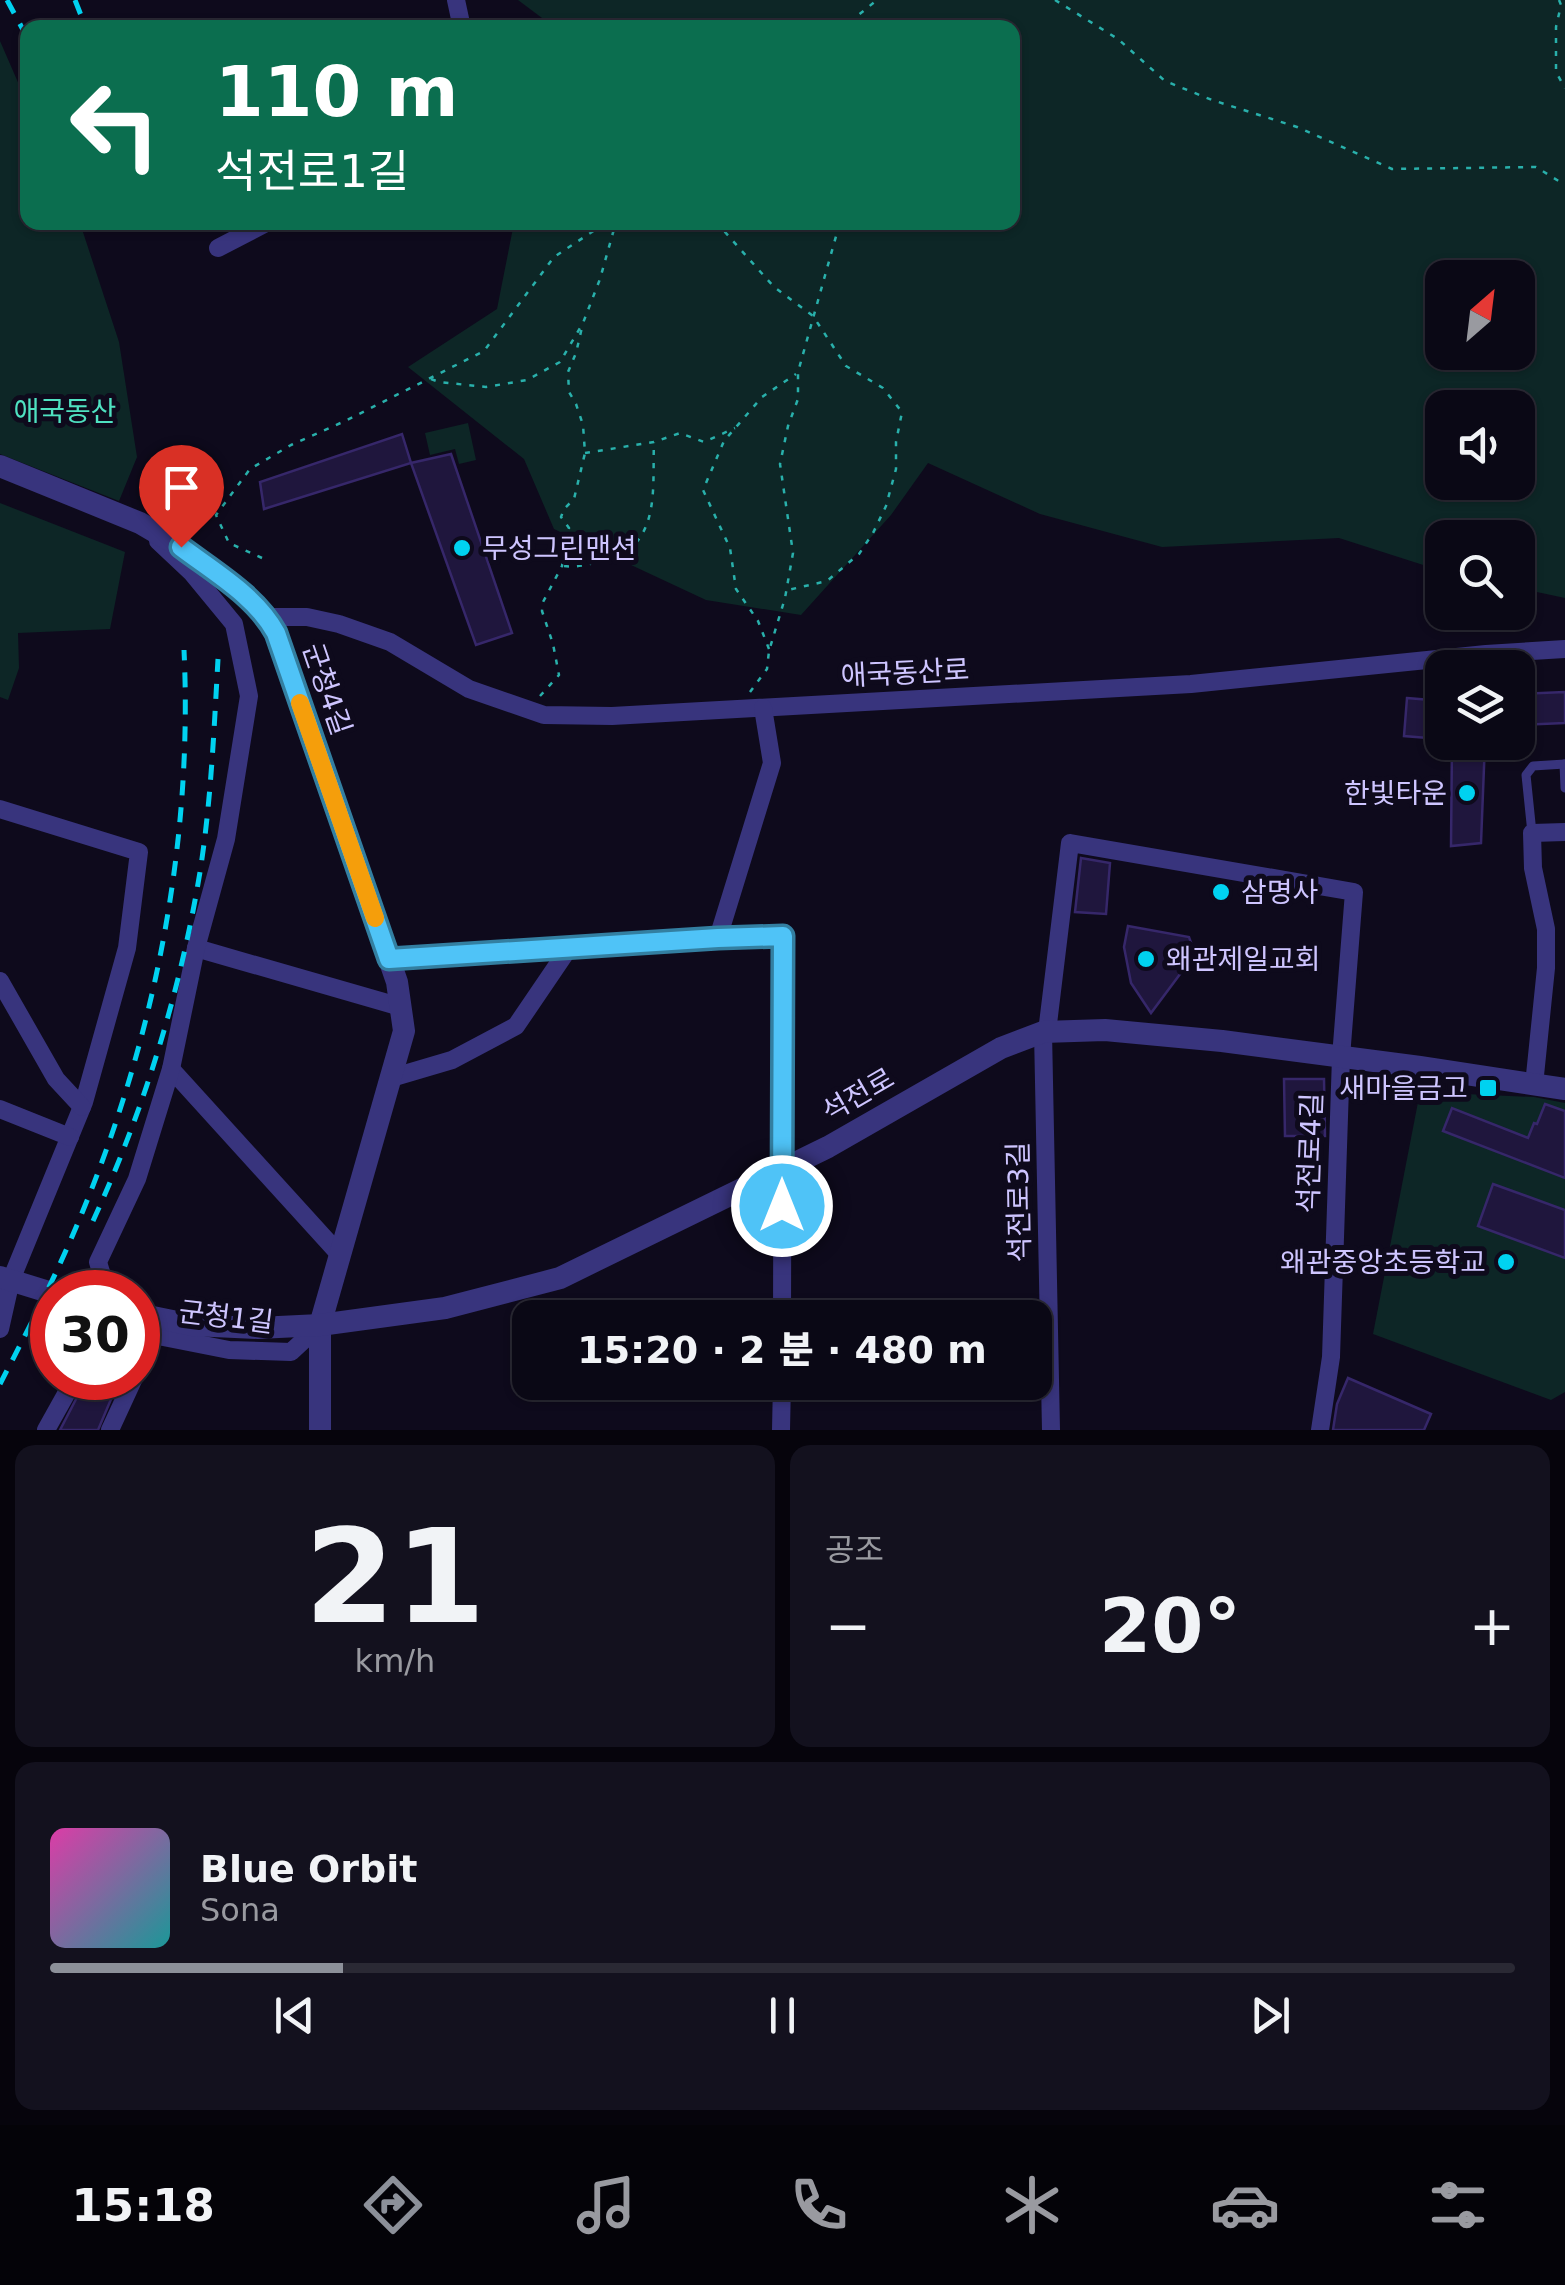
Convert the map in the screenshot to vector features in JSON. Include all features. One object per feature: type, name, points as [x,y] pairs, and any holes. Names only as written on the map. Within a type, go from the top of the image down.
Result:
[{"type":"street","points":[[218,248],[253,230]]},
{"type":"street","name":"군청4길","points":[[0,466],[140,523],[181,547],[267,616],[397,982],[404,1032],[320,1325],[320,1430]]},
{"type":"street","points":[[100,1270],[98,1262],[137,1179],[171,1069],[196,948],[226,839],[249,696],[234,624],[192,573],[140,523]]},
{"type":"street","name":"애국동산로","points":[[267,616],[307,617],[390,642],[469,689],[544,715],[612,716],[1190,684],[1565,649]]},
{"type":"street","points":[[718,938],[772,763],[757,709]]},
{"type":"street","points":[[0,810],[139,852],[127,948],[82,1107],[6,1279],[0,1329]]},
{"type":"street","points":[[1534,1084],[1546,968],[1546,929],[1533,868],[1532,833],[1565,832]]},
{"type":"street","name":"석전로3길","points":[[1050,1430],[1045,1032],[1070,843],[1354,892],[1342,1056]]},
{"type":"street","points":[[389,959],[783,936],[782,1300]]},
{"type":"street","points":[[196,948],[401,1008]]},
{"type":"street","points":[[391,1078],[452,1060],[516,1026],[568,948]]},
{"type":"street","points":[[0,981],[56,1080],[82,1107]]},
{"type":"street","name":"석전로","points":[[160,1318],[192,1325],[258,1328],[320,1325],[445,1308],[560,1278],[828,1146],[1000,1048],[1045,1032],[1105,1030],[1342,1056],[1565,1090]]},
{"type":"street","name":"석전로4길","points":[[1320,1430],[1331,1357],[1342,1056]]},
{"type":"street","points":[[171,1069],[340,1255]]},
{"type":"street","points":[[0,1109],[70,1137]]},
{"type":"street","name":"군청1길","points":[[160,1336],[229,1350],[291,1352],[320,1325]]},
{"type":"street","points":[[46,1430],[63,1400]]},
{"type":"street","points":[[110,1430],[124,1400]]},
{"type":"street","points":[[782,1400],[782,1430]]},
{"type":"lane","points":[[1532,833],[1526,775],[1532,766],[1565,764],[1565,788]]},
{"type":"path","points":[[853,20],[877,0]]},
{"type":"path","points":[[1055,0],[1118,39],[1165,81],[1297,127],[1392,169],[1536,167],[1565,185]]},
{"type":"path","points":[[1559,0],[1556,72],[1565,88]]},
{"type":"path","points":[[858,16],[859,20]]},
{"type":"path","points":[[262,558],[229,542],[216,515],[250,469],[292,444],[484,351],[554,257],[595,230]]},
{"type":"path","points":[[527,709],[558,675],[543,602],[562,566],[570,528],[562,516],[574,499],[586,453],[582,425],[569,392],[568,372],[614,230]]},
{"type":"path","points":[[723,230],[774,287],[813,316],[846,366],[883,388],[902,412],[896,469],[886,506],[873,533],[859,554],[828,581],[786,590]]},
{"type":"path","points":[[757,709],[750,692],[767,668],[794,552],[780,464],[798,399],[798,372],[838,230]]},
{"type":"path","points":[[430,378],[486,388],[526,380],[560,362],[583,323]]},
{"type":"path","points":[[769,651],[758,621],[736,589],[730,548],[704,490],[724,441],[762,397],[798,372]]},
{"type":"path","points":[[586,453],[680,434],[704,442],[736,428]]},
{"type":"path","points":[[562,566],[570,568],[621,557],[635,543],[650,521],[654,502],[654,442]]},
{"type":"green space","points":[[518,0],[1565,0],[1565,598],[1535,592],[1535,520],[1425,520],[1425,566],[1339,538],[1162,547],[1040,514],[928,463],[891,515],[801,615],[706,600],[554,529],[524,459],[408,367],[497,309],[513,230],[1020,230],[1020,20],[545,20]]},
{"type":"green space","name":"애국동산","points":[[0,41],[20,87],[20,230],[82,230],[119,342],[137,457],[119,501],[0,454]]},
{"type":"green space","points":[[468,423],[476,460],[459,464],[455,449],[430,455],[425,433]]},
{"type":"green space","points":[[0,503],[125,552],[110,629],[18,633],[19,668],[8,700],[0,697]]},
{"type":"green space","points":[[1420,1092],[1534,1097],[1565,1103],[1565,1392],[1551,1400],[1373,1334]]},
{"type":"building","points":[[402,434],[411,463],[264,509],[260,482]]},
{"type":"building","name":"무성그린맨션","points":[[451,454],[512,633],[476,645],[411,463]]},
{"type":"building","points":[[1565,692],[1565,723],[1535,724],[1535,693]]},
{"type":"building","points":[[1407,698],[1425,700],[1425,738],[1404,736]]},
{"type":"building","name":"한빛타운","points":[[1452,760],[1484,760],[1481,843],[1451,846]]},
{"type":"building","name":"왜관제일교회","points":[[1081,858],[1110,863],[1106,914],[1075,912]]},
{"type":"building","points":[[1128,926],[1189,937],[1195,954],[1151,1013],[1131,983],[1124,947]]},
{"type":"building","points":[[1284,1079],[1324,1079],[1325,1136],[1285,1136]]},
{"type":"building","points":[[1545,1104],[1565,1111],[1565,1178],[1443,1131],[1452,1108],[1528,1138]]},
{"type":"building","points":[[1493,1184],[1565,1210],[1565,1258],[1478,1226]]},
{"type":"building","points":[[1348,1378],[1431,1414],[1424,1430],[1333,1430],[1337,1404]]},
{"type":"building","points":[[76,1400],[111,1400],[98,1430],[60,1430]]},
{"type":"railway","points":[[7,0],[20,24]]},
{"type":"railway","points":[[75,0],[83,20]]},
{"type":"railway","points":[[0,1384],[82,1213],[108,1146],[149,1008],[175,866],[182,794],[184,650]]},
{"type":"railway","points":[[93,1221],[144,1094],[182,962],[204,846],[218,659]]},
{"type":"slow traffic","points":[[300,703],[375,918]]},
{"type":"place","name":"무성그린맨션","points":[[462,548]]},
{"type":"place","name":"한빛타운","points":[[1467,793]]},
{"type":"place","name":"삼명사","points":[[1221,892]]},
{"type":"place","name":"왜관제일교회","points":[[1146,959]]},
{"type":"place","name":"새마을금고","points":[[1488,1088]]},
{"type":"place","name":"왜관중앙초등학교","points":[[1506,1262]]},
{"type":"route","points":[[181,547],[267,616],[276,633],[389,959],[783,936],[782,1206]]}]
